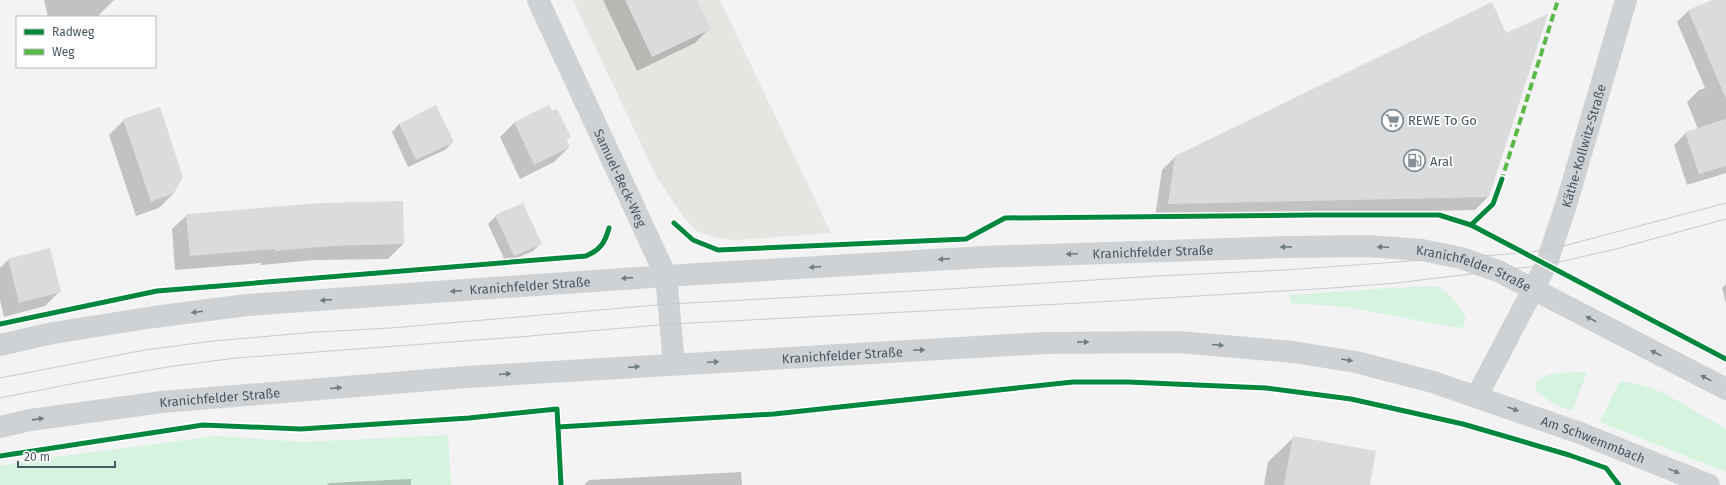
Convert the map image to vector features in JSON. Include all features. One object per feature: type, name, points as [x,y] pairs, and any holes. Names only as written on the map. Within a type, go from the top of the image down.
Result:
[{"type":"main road","name":"Kranichfelder Straße","points":[[0,345],[53,333],[146,318],[247,305],[666,276],[983,257],[1288,246],[1367,246],[1422,250],[1461,258],[1498,271],[1535,289]]},
{"type":"main road","name":"Samuel-Beck-Weg","points":[[666,276],[674,364]]},
{"type":"main road","points":[[1535,289],[1726,389]]},
{"type":"main road","name":"Kranichfelder Straße","points":[[0,427],[46,418],[198,399],[466,377],[1044,343],[1179,342],[1293,352],[1356,362],[1433,382],[1477,396]]},
{"type":"main road","name":"Am Schwemmbach","points":[[1477,396],[1580,433],[1709,485]]},
{"type":"street","name":"Samuel-Beck-Weg","points":[[538,0],[666,276]]},
{"type":"street","name":"Käthe-Kollwitz-Straße","points":[[1535,289],[1552,249],[1626,0]]},
{"type":"street","name":"Kranichfelder Straße","points":[[1477,396],[1535,289]]},
{"type":"shaded area","points":[[573,0],[720,0],[831,233],[735,240],[717,238],[698,232],[684,218],[656,176]]},
{"type":"green space","points":[[1436,286],[1446,292],[1460,309],[1466,319],[1463,327],[1457,328],[1347,307],[1290,303],[1290,295]]},
{"type":"green space","points":[[1587,372],[1572,411],[1552,403],[1536,391],[1535,384],[1545,376],[1558,373]]},
{"type":"green space","points":[[1620,381],[1642,385],[1664,393],[1726,429],[1726,472],[1600,422]]},
{"type":"green space","points":[[448,435],[451,485],[0,485],[0,466],[32,460],[216,436],[303,442]]},
{"type":"building","points":[[625,0],[697,0],[711,29],[652,57]]},
{"type":"building","points":[[1712,0],[1726,0],[1726,99],[1688,10]]},
{"type":"building","points":[[1492,2],[1506,33],[1548,14],[1489,197],[1168,204],[1175,156]]},
{"type":"building","points":[[436,105],[454,142],[416,160],[399,124]]},
{"type":"building","points":[[549,105],[552,111],[557,109],[571,137],[566,139],[570,147],[534,165],[514,122]]},
{"type":"building","points":[[160,107],[183,177],[174,193],[151,202],[123,119]]},
{"type":"building","points":[[1726,119],[1726,166],[1699,174],[1685,132]]},
{"type":"building","points":[[403,201],[404,244],[331,246],[275,251],[275,249],[190,256],[186,214],[321,203]]},
{"type":"building","points":[[523,203],[542,244],[514,256],[495,215]]},
{"type":"building","points":[[50,248],[61,292],[19,303],[8,259]]},
{"type":"building","points":[[1293,436],[1376,451],[1370,485],[1284,485]]},
{"type":"tram line","points":[[0,378],[145,350],[213,341],[317,332],[391,328],[669,304],[1285,270],[1522,253],[1552,249],[1726,203]]},
{"type":"tram line","points":[[0,398],[167,367],[236,358],[671,324],[1080,303],[1396,283],[1546,265],[1616,249],[1726,219]]},
{"type":"marked path","points":[[1501,182],[1558,0]]},
{"type":"cycle path","points":[[1471,225],[1493,204],[1502,179]]},
{"type":"cycle path","points":[[674,223],[693,240],[718,250],[966,239],[1005,218],[1439,215],[1471,225],[1726,359]]},
{"type":"cycle path","points":[[0,324],[157,291],[586,256],[595,251],[601,245],[606,238],[609,228]]},
{"type":"cycle path","points":[[0,456],[203,425],[301,429],[469,418],[557,409],[558,427],[774,414],[1073,382],[1128,382],[1266,388],[1351,399],[1463,424],[1569,455],[1606,468],[1619,485]]},
{"type":"cycle path","points":[[558,427],[561,485]]},
{"type":"place","name":"REWE To Go","points":[[1393,120]]},
{"type":"place","name":"Aral","points":[[1414,161]]}]
